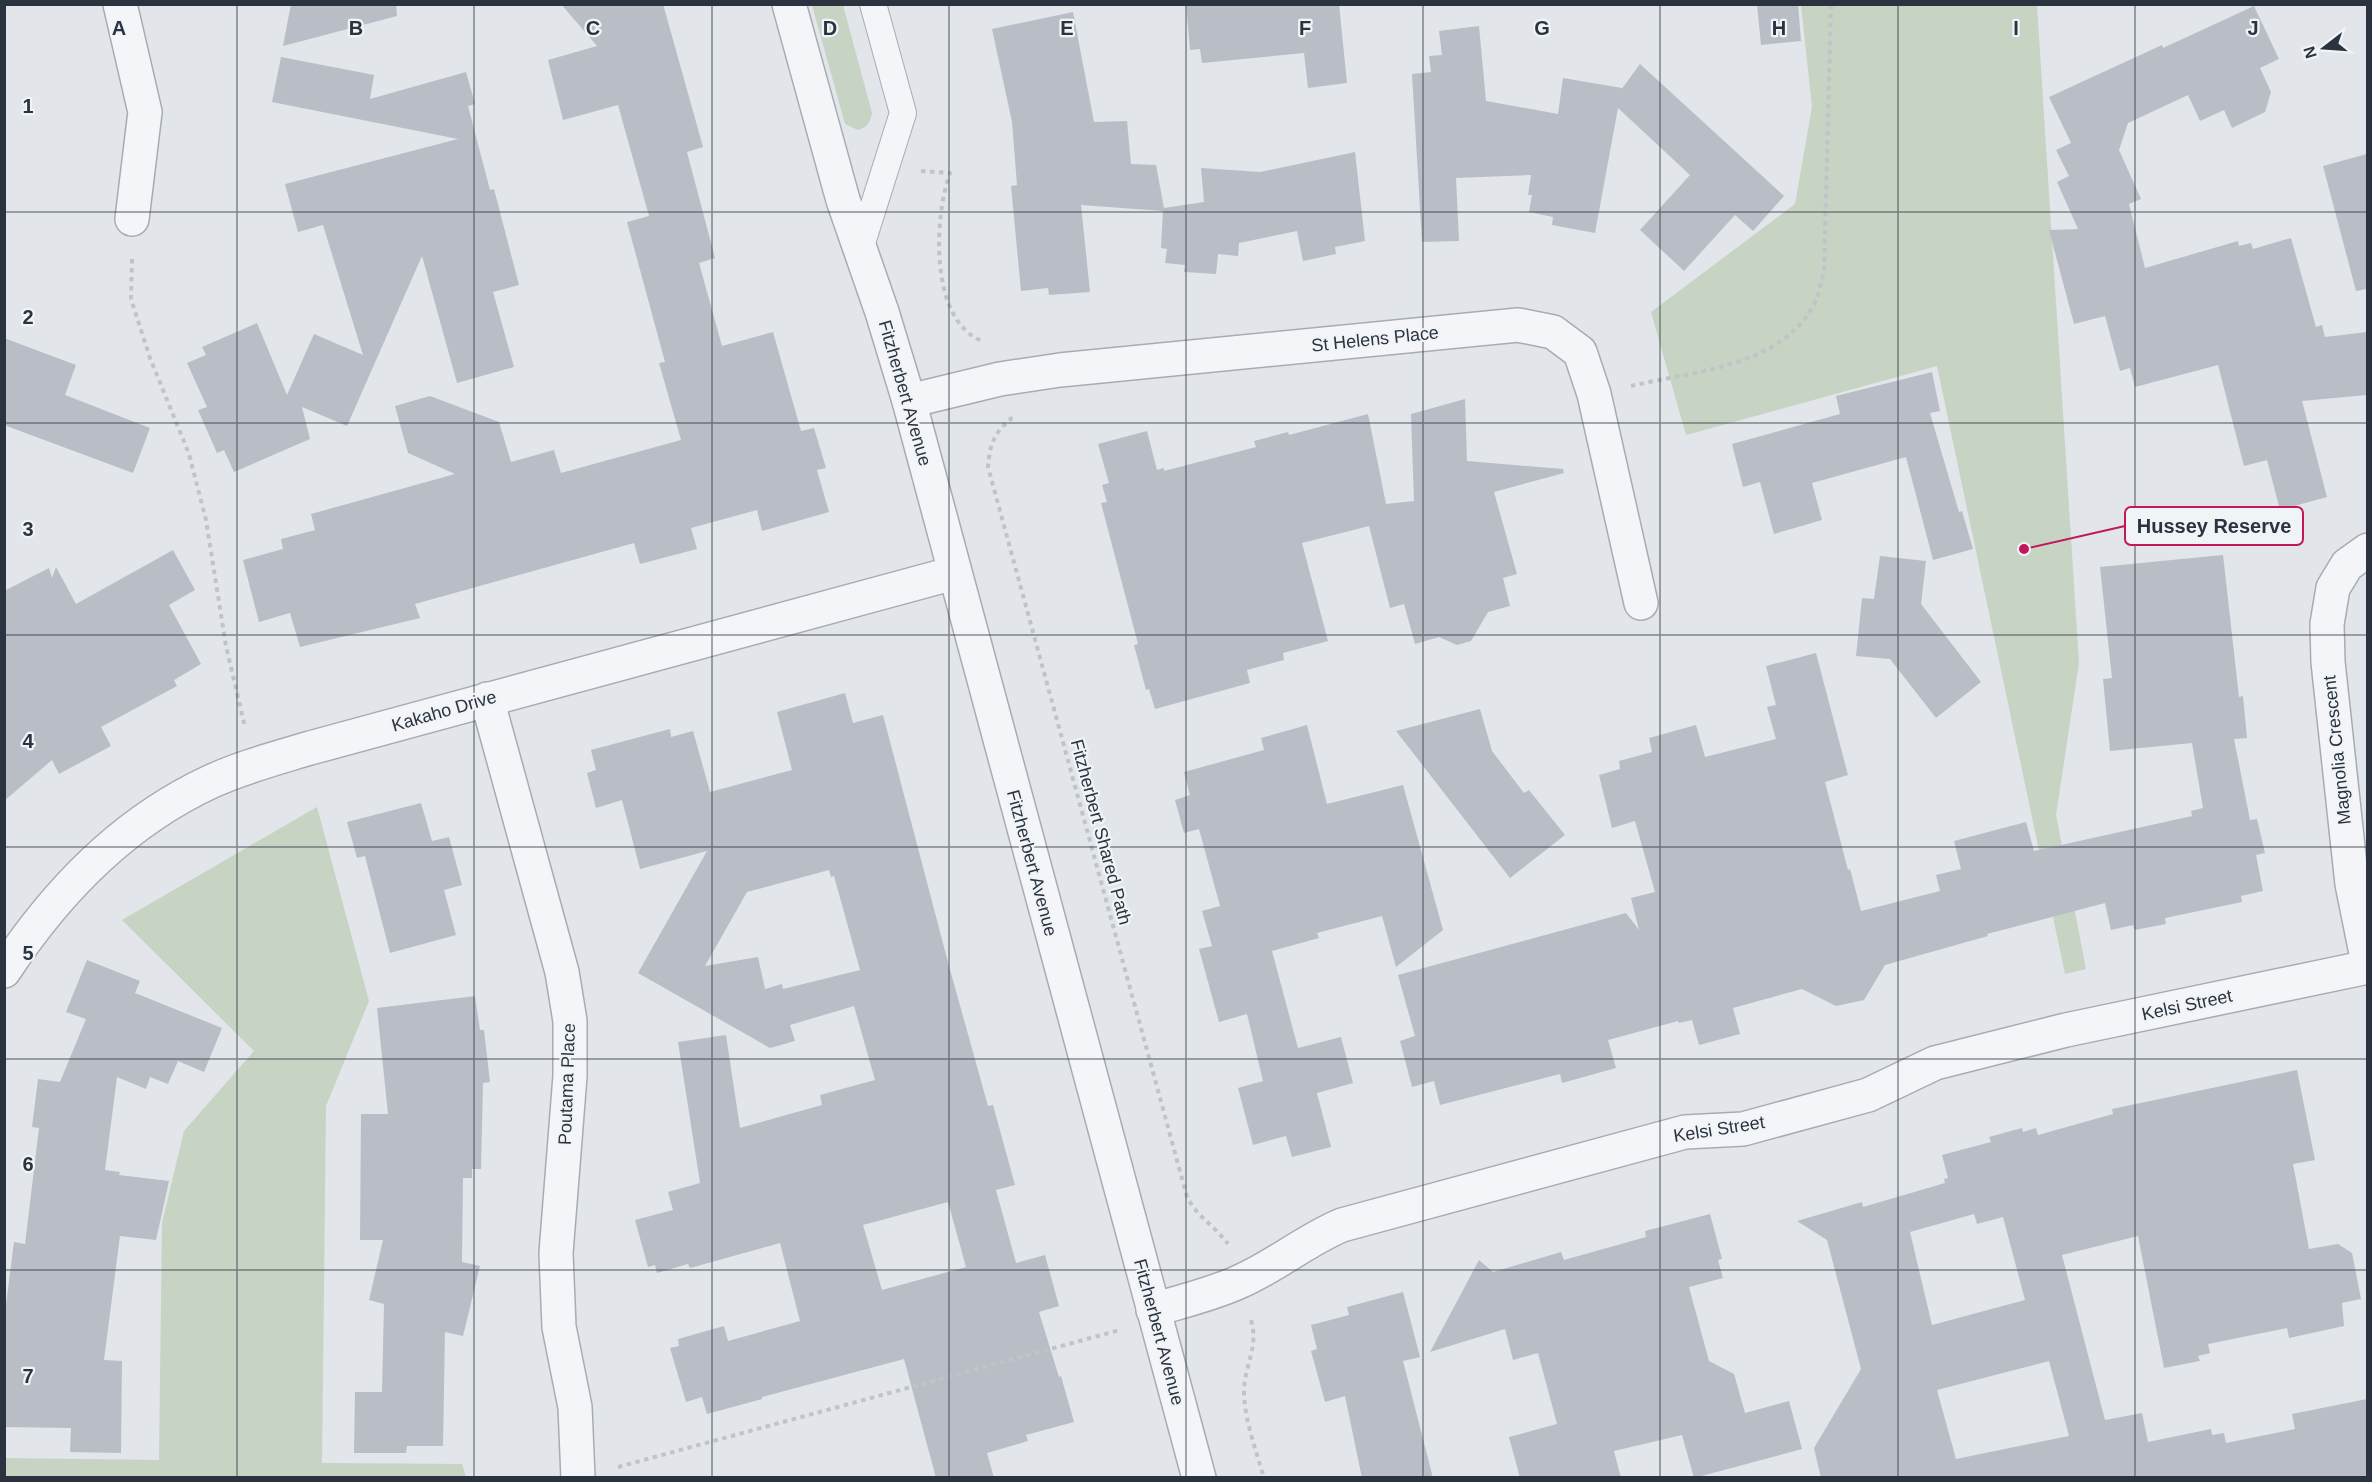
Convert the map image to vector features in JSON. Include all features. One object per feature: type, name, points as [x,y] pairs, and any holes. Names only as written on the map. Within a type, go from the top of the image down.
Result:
[{"type":"street","points":[[120,4],[146,112],[132,219]]},
{"type":"street","name":"Fitzherbert Avenue","points":[[789,4],[843,200],[882,312],[909,401],[1199,1478]]},
{"type":"street","name":"St Helens Place","points":[[909,401],[1000,379],[1060,370],[1518,325],[1553,332],[1580,352],[1594,394],[1641,603]]},
{"type":"street","name":"Magnolia Crescent","points":[[2367,550],[2347,565],[2333,588],[2327,624],[2328,662],[2352,884],[2367,965]]},
{"type":"street","name":"Kakaho Drive","points":[[4,971],[62,893],[108,848],[164,807],[210,782],[255,765],[487,699],[954,573]]},
{"type":"street","name":"Poutama Place","points":[[487,699],[562,972],[570,1021],[570,1076],[556,1253],[560,1327],[575,1407],[578,1478]]},
{"type":"street","name":"Kelsi Street","points":[[1154,1315],[1239,1282],[1266,1269],[1321,1234],[1342,1225],[1685,1132],[1743,1129],[1868,1095],[1935,1063],[2034,1038],[2367,965]]},
{"type":"lane","points":[[860,249],[903,114],[873,4]]},
{"type":"path","points":[[1594,394],[1734,363],[1770,349],[1793,333],[1815,303],[1824,271],[1831,4]]},
{"type":"path","points":[[924,171],[950,173],[942,194],[939,240],[942,278],[951,310],[964,330],[980,341],[990,343]]},
{"type":"path","points":[[132,219],[131,299],[150,358],[189,454],[206,520],[226,646],[255,765]]},
{"type":"path","name":"Fitzherbert Shared Path","points":[[1008,412],[1011,419],[1002,427],[990,446],[988,467],[1187,1197],[1195,1213],[1211,1224],[1227,1243],[1229,1250]]},
{"type":"path","points":[[612,1469],[1154,1315]]},
{"type":"path","points":[[1250,1316],[1254,1348],[1246,1372],[1244,1390],[1249,1423],[1264,1478]]},
{"type":"green space","points":[[812,5],[843,5],[872,113],[868,124],[861,129],[858,130],[845,124]]},
{"type":"green space","points":[[1801,5],[2037,5],[2079,663],[2056,815],[2086,969],[2065,974],[1937,366],[1686,435],[1651,312],[1795,204],[1812,107]]},
{"type":"green space","points":[[317,807],[369,1001],[326,1106],[322,1463],[462,1464],[466,1477],[5,1477],[5,1458],[159,1460],[162,1223],[184,1131],[254,1051],[122,920]]},
{"type":"building","points":[[291,4],[396,4],[397,16],[283,46]]},
{"type":"building","points":[[561,4],[663,4],[703,147],[687,152],[715,258],[699,263],[722,346],[773,332],[801,431],[814,428],[826,468],[817,470],[829,512],[762,531],[757,510],[691,528],[697,549],[640,564],[634,543],[415,604],[420,618],[300,647],[290,613],[259,622],[243,560],[283,549],[281,539],[315,530],[311,514],[455,474],[408,453],[395,406],[430,396],[499,422],[511,462],[554,450],[561,473],[681,440],[659,363],[665,362],[627,222],[649,216],[618,105],[563,120],[548,60],[597,46]]},
{"type":"building","points":[[1186,4],[1339,4],[1347,83],[1308,88],[1304,53],[1202,63],[1200,49],[1190,50]]},
{"type":"building","points":[[1757,4],[1798,4],[1801,41],[1761,45]]},
{"type":"building","points":[[2254,6],[2279,59],[2260,68],[2271,92],[2265,112],[2232,128],[2224,110],[2200,121],[2188,95],[2128,123],[2119,150],[2141,199],[2129,204],[2145,268],[2238,241],[2239,246],[2251,243],[2253,249],[2291,238],[2316,327],[2322,325],[2325,337],[2367,332],[2367,395],[2302,401],[2327,497],[2280,510],[2267,460],[2244,466],[2218,365],[2135,387],[2130,368],[2120,371],[2105,316],[2074,324],[2049,230],[2078,229],[2057,182],[2069,176],[2056,150],[2071,143],[2049,97]]},
{"type":"building","points":[[1073,12],[1094,122],[1127,121],[1131,164],[1156,165],[1164,208],[1204,202],[1201,168],[1260,172],[1355,152],[1365,241],[1335,247],[1336,254],[1303,261],[1297,231],[1239,243],[1238,256],[1218,254],[1216,274],[1184,272],[1185,265],[1165,263],[1167,249],[1161,248],[1163,211],[1081,205],[1090,292],[1049,295],[1048,288],[1021,291],[1011,186],[1017,185],[1012,122],[992,29]]},
{"type":"building","points":[[1479,26],[1486,101],[1558,114],[1563,78],[1622,88],[1621,90],[1640,64],[1784,196],[1753,231],[1735,215],[1684,271],[1640,230],[1690,175],[1618,108],[1595,233],[1552,225],[1553,217],[1529,212],[1532,195],[1528,195],[1531,175],[1456,178],[1459,241],[1422,242],[1412,74],[1431,72],[1429,56],[1442,55],[1439,31]]},
{"type":"building","points":[[281,57],[374,75],[370,99],[466,72],[475,104],[468,106],[490,190],[494,189],[519,285],[493,292],[514,367],[457,383],[422,256],[347,426],[302,407],[310,439],[234,472],[224,450],[217,453],[198,410],[207,407],[187,363],[206,355],[202,347],[257,323],[287,395],[314,334],[363,355],[323,225],[298,232],[285,184],[458,139],[272,102]]},
{"type":"building","points":[[2367,154],[2367,289],[2356,291],[2323,166]]},
{"type":"building","points":[[4,338],[76,365],[65,395],[150,428],[133,473],[4,425]]},
{"type":"building","points":[[1932,372],[1940,411],[1930,413],[1959,512],[1962,511],[1973,549],[1933,560],[1906,457],[1812,483],[1822,520],[1774,534],[1760,482],[1743,487],[1732,444],[1840,414],[1836,396]]},
{"type":"building","points":[[1465,399],[1467,461],[1563,469],[1564,473],[1494,492],[1517,574],[1503,578],[1510,606],[1488,612],[1471,641],[1457,645],[1439,637],[1415,644],[1404,604],[1390,608],[1369,526],[1302,543],[1328,641],[1283,653],[1284,660],[1247,670],[1250,683],[1155,709],[1149,689],[1146,690],[1134,645],[1138,644],[1101,503],[1107,502],[1102,485],[1109,483],[1098,444],[1147,431],[1157,470],[1164,468],[1164,471],[1256,447],[1254,441],[1288,432],[1289,435],[1368,414],[1386,504],[1414,501],[1411,414]]},
{"type":"building","points":[[173,550],[195,590],[169,605],[201,664],[174,680],[177,686],[101,727],[111,746],[59,774],[52,760],[4,801],[4,591],[49,568],[52,578],[56,567],[76,604]]},
{"type":"building","points":[[2223,555],[2239,697],[2243,696],[2247,738],[2234,739],[2250,820],[2257,819],[2265,853],[2256,855],[2263,891],[2241,896],[2242,902],[2165,918],[2166,924],[2135,930],[2133,925],[2111,930],[2105,903],[1987,934],[1988,936],[1885,965],[1864,1000],[1836,1006],[1802,989],[1733,1008],[1740,1034],[1699,1045],[1692,1020],[1679,1023],[1678,1021],[1608,1040],[1616,1068],[1562,1083],[1560,1074],[1440,1105],[1434,1081],[1412,1087],[1400,1041],[1415,1036],[1398,975],[1626,913],[1639,930],[1631,898],[1655,892],[1635,821],[1612,828],[1599,775],[1620,769],[1619,761],[1652,752],[1649,738],[1696,725],[1705,757],[1776,739],[1767,707],[1776,705],[1766,666],[1816,653],[1848,775],[1825,782],[1861,911],[1940,891],[1936,875],[1961,869],[1954,841],[2026,822],[2034,851],[2192,816],[2191,811],[2203,808],[2192,743],[2110,751],[2103,679],[2112,678],[2100,567]]},
{"type":"building","points":[[1880,556],[1926,561],[1921,604],[1981,682],[1936,718],[1890,659],[1856,656],[1862,598],[1874,599]]},
{"type":"building","points":[[845,693],[853,723],[883,715],[988,1106],[993,1105],[1015,1185],[996,1190],[1016,1263],[1045,1255],[1059,1306],[1039,1312],[1074,1422],[1026,1435],[1028,1441],[987,1453],[994,1478],[936,1478],[904,1359],[707,1414],[702,1397],[686,1402],[670,1348],[679,1346],[678,1339],[724,1326],[728,1341],[800,1321],[780,1243],[690,1268],[688,1264],[657,1273],[655,1265],[648,1267],[635,1220],[673,1210],[668,1192],[700,1183],[678,1042],[726,1035],[740,1128],[822,1105],[820,1095],[875,1080],[854,1006],[790,1025],[795,1041],[770,1048],[638,973],[707,851],[640,869],[622,800],[596,808],[587,773],[596,770],[591,750],[670,729],[671,737],[693,731],[710,792],[792,770],[777,712]],"holes":[[[829,870],[831,877],[834,876],[860,970],[783,989],[782,984],[765,989],[758,957],[705,966],[747,892]],[[948,1202],[966,1267],[882,1290],[863,1225]]]},
{"type":"building","points":[[1480,709],[1492,751],[1524,793],[1529,790],[1565,835],[1510,878],[1396,731]]},
{"type":"building","points":[[1307,725],[1327,804],[1403,785],[1443,930],[1396,967],[1382,916],[1317,933],[1319,938],[1272,951],[1298,1048],[1341,1037],[1353,1083],[1317,1093],[1331,1147],[1292,1157],[1286,1136],[1253,1145],[1238,1088],[1263,1081],[1247,1014],[1219,1022],[1199,949],[1212,946],[1202,911],[1220,906],[1199,829],[1184,833],[1175,800],[1190,795],[1184,772],[1264,750],[1261,738]]},
{"type":"building","points":[[421,803],[432,841],[449,837],[462,885],[444,890],[456,935],[390,953],[365,856],[357,858],[347,822]]},
{"type":"building","points":[[87,960],[140,981],[135,993],[222,1028],[204,1072],[178,1061],[168,1084],[150,1077],[146,1089],[117,1077],[105,1170],[120,1172],[119,1175],[169,1181],[156,1240],[120,1236],[104,1360],[122,1361],[121,1453],[70,1452],[71,1428],[4,1427],[4,1320],[14,1242],[25,1244],[39,1128],[32,1127],[38,1079],[60,1082],[86,1019],[66,1012]]},
{"type":"building","points":[[475,996],[480,1030],[484,1030],[490,1082],[483,1083],[481,1169],[472,1169],[472,1178],[463,1178],[462,1262],[480,1266],[463,1336],[445,1332],[443,1446],[407,1446],[406,1453],[354,1453],[355,1392],[382,1392],[384,1304],[369,1300],[383,1240],[360,1240],[361,1114],[388,1114],[377,1008]]},
{"type":"building","points":[[2297,1070],[2315,1160],[2293,1164],[2309,1249],[2338,1244],[2352,1253],[2361,1299],[2342,1303],[2344,1326],[2289,1338],[2287,1328],[2208,1344],[2210,1353],[2198,1356],[2200,1361],[2164,1368],[2138,1236],[2062,1255],[2105,1420],[2142,1413],[2148,1442],[2211,1429],[2212,1435],[2224,1433],[2226,1443],[2295,1429],[2292,1414],[2367,1399],[2367,1478],[1821,1478],[1814,1448],[1861,1369],[1827,1240],[1797,1221],[1862,1202],[1863,1207],[1945,1183],[1944,1179],[1948,1178],[1942,1155],[1991,1142],[1989,1137],[2022,1128],[2023,1132],[2036,1128],[2038,1135],[2113,1114],[2112,1109]],"holes":[[[1974,1214],[1977,1224],[2003,1217],[2025,1300],[1932,1325],[1910,1232]],[[2049,1361],[2069,1436],[1956,1459],[1937,1390]]]},
{"type":"building","points":[[1710,1214],[1722,1259],[1718,1260],[1723,1278],[1689,1287],[1709,1361],[1734,1374],[1745,1413],[1789,1401],[1802,1449],[1694,1478],[1682,1435],[1614,1451],[1621,1478],[1520,1478],[1509,1437],[1557,1424],[1538,1353],[1513,1360],[1505,1329],[1430,1352],[1479,1260],[1493,1272],[1561,1252],[1564,1260],[1646,1237],[1645,1231]]},
{"type":"building","points":[[1403,1292],[1420,1357],[1403,1361],[1433,1478],[1362,1478],[1345,1396],[1325,1402],[1311,1351],[1317,1349],[1311,1325],[1349,1315],[1347,1307]]},
{"type":"place","name":"Hussey Reserve","points":[[2024,549]]}]
